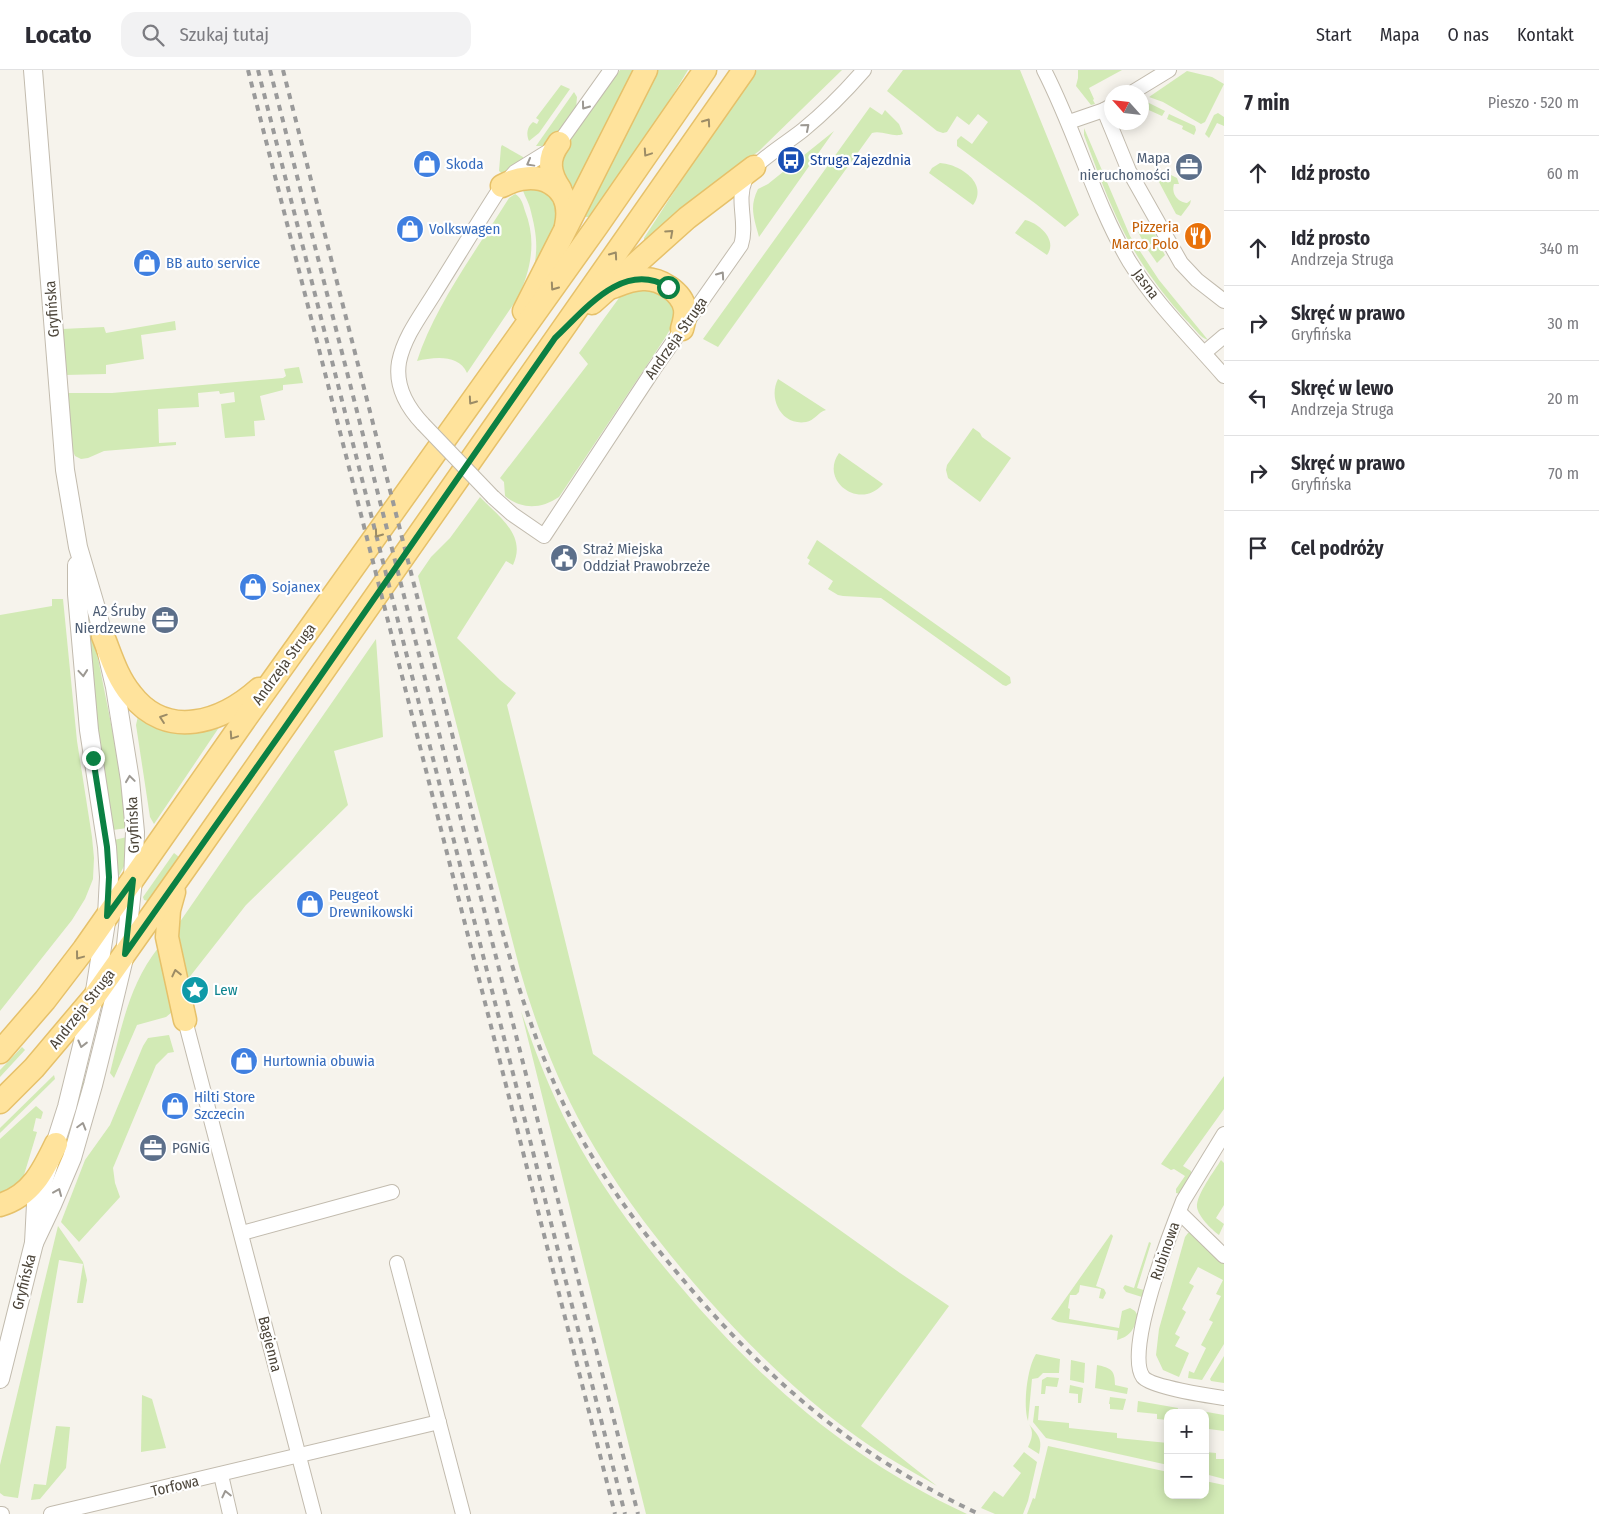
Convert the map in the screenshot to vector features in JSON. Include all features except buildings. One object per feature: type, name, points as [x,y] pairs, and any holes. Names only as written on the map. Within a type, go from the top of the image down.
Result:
[{"type":"main road","points":[[500,361],[540,277],[646,70]]},
{"type":"main road","name":"Andrzeja Struga","points":[[0,1052],[45,1000],[133,880],[597,226],[705,70]]},
{"type":"main road","name":"Andrzeja Struga","points":[[0,1102],[34,1068],[94,997],[125,954],[744,70]]},
{"type":"main road","points":[[559,143],[553,151],[550,161],[552,174],[565,198],[568,210],[562,236]]},
{"type":"main road","points":[[555,338],[687,218],[754,167]]},
{"type":"main road","points":[[502,186],[516,180],[528,178],[546,181],[560,189]]},
{"type":"main road","points":[[607,289],[627,281],[644,279],[660,282],[681,300],[685,317],[682,329]]},
{"type":"main road","points":[[103,636],[118,674],[135,700],[150,712],[176,721],[200,722],[230,710],[255,692],[282,668]]},
{"type":"main road","points":[[184,871],[173,897],[167,933],[185,1020]]},
{"type":"main road","points":[[0,1109],[34,1068]]},
{"type":"main road","points":[[0,1205],[16,1198],[32,1186],[56,1144]]},
{"type":"street","name":"Gryfińska","points":[[0,1379],[34,1243],[56,1196],[79,1136],[106,1033],[125,954],[133,880],[135,832],[130,780],[115,687],[78,547],[65,463],[33,70]]},
{"type":"street","name":"Andrzeja Struga","points":[[612,70],[559,143],[515,172],[502,186],[414,327],[399,363],[402,392],[408,406],[423,424],[512,514],[544,536],[682,329],[741,245],[744,234],[741,198],[746,178],[754,167],[804,130],[835,102],[864,70]]},
{"type":"street","name":"Jasna","points":[[1044,70],[1069,122],[1107,217],[1130,263],[1172,317],[1224,376]]},
{"type":"street","points":[[1144,85],[1169,70]]},
{"type":"street","points":[[1069,122],[1104,109]]},
{"type":"street","points":[[1115,130],[1129,171],[1181,263],[1197,280],[1224,301]]},
{"type":"street","points":[[1204,353],[1224,336]]},
{"type":"street","name":"Gryfińska","points":[[34,1243],[36,1204],[56,1144],[94,997],[107,916],[108,856],[89,730],[85,689],[77,594],[78,547]]},
{"type":"street","name":"Bagienna","points":[[185,1020],[314,1514]]},
{"type":"street","name":"Rubinowa","points":[[1224,1134],[1183,1201],[1159,1267],[1146,1311],[1139,1354],[1140,1369],[1144,1378],[1153,1383],[1174,1389],[1224,1398]]},
{"type":"street","points":[[242,1233],[392,1192]]},
{"type":"street","points":[[1179,1212],[1224,1256]]},
{"type":"street","points":[[397,1263],[463,1514]]},
{"type":"street","points":[[299,1456],[439,1422]]},
{"type":"street","name":"Torfowa","points":[[55,1514],[299,1456]]},
{"type":"street","points":[[221,1475],[230,1514]]},
{"type":"green space","points":[[620,70],[639,70],[576,197],[564,185],[560,153]]},
{"type":"green space","points":[[656,70],[688,70],[657,121],[590,217],[585,217]]},
{"type":"green space","points":[[757,70],[842,70],[759,151],[719,181],[644,244],[644,238],[696,158]]},
{"type":"green space","points":[[903,70],[1020,70],[1079,215],[1065,227],[957,146],[957,140],[961,136],[972,144],[988,122],[978,114],[969,125],[957,116],[947,132],[943,133],[937,131],[887,91]]},
{"type":"green space","points":[[1078,70],[1122,70],[1089,88],[1095,104],[1091,105],[1076,86]]},
{"type":"green space","points":[[1187,71],[1212,77],[1224,84],[1205,122],[1201,124],[1163,102],[1149,97]]},
{"type":"green space","points":[[561,85],[570,89],[539,133],[529,141],[527,133],[529,126],[533,122],[537,124],[539,120],[536,118]]},
{"type":"green space","points":[[574,92],[577,97],[576,109],[552,141],[545,146],[536,146]]},
{"type":"green space","points":[[1149,103],[1165,111],[1162,116],[1149,110]]},
{"type":"green space","points":[[870,107],[882,115],[885,110],[899,124],[903,134],[872,133],[718,347],[703,339]]},
{"type":"green space","points":[[1218,113],[1224,117],[1224,126],[1217,123],[1209,138],[1205,134],[1214,115]]},
{"type":"green space","points":[[1169,114],[1195,126],[1194,135],[1182,129],[1183,126],[1167,119]]},
{"type":"green space","points":[[1084,128],[1130,236],[1159,280],[1208,340],[1199,334],[1166,296],[1130,244],[1103,186],[1084,135]]},
{"type":"green space","points":[[834,131],[759,237],[753,207],[758,189],[768,184]]},
{"type":"green space","points":[[502,145],[523,157],[524,160],[503,174],[499,171]]},
{"type":"green space","points":[[940,163],[948,164],[963,171],[975,182],[977,197],[973,205],[929,173],[932,168]]},
{"type":"green space","points":[[1163,173],[1177,178],[1179,184],[1174,184],[1173,188],[1174,194],[1178,199],[1187,203],[1191,200],[1181,216],[1176,214],[1158,180],[1159,176]]},
{"type":"green space","points":[[522,185],[550,193],[561,214],[533,271],[536,254],[535,232],[530,208]]},
{"type":"green space","points":[[515,194],[523,206],[531,233],[529,267],[517,299],[467,373],[458,363],[445,358],[417,361],[425,340],[446,298],[509,198]]},
{"type":"green space","points":[[1025,220],[1041,228],[1049,238],[1050,249],[1047,255],[1015,233]]},
{"type":"green space","points":[[1148,228],[1152,230],[1158,239],[1146,247],[1138,232]]},
{"type":"green space","points":[[1159,244],[1165,255],[1157,263],[1148,250],[1152,246]]},
{"type":"green space","points":[[644,286],[670,298],[674,318],[665,338],[559,497],[538,506],[525,506],[511,501],[505,496],[504,482],[500,478],[588,364],[579,353],[619,298],[624,292]]},
{"type":"green space","points":[[175,321],[176,330],[141,335],[144,359],[106,365],[106,374],[65,375],[62,329],[104,327],[106,333]]},
{"type":"green space","points":[[299,367],[303,383],[283,385],[283,390],[260,396],[265,420],[254,421],[255,436],[225,438],[221,404],[235,402],[234,392],[220,394],[219,391],[198,393],[199,407],[158,409],[159,443],[176,442],[176,445],[104,451],[81,459],[75,456],[71,447],[67,393],[112,393],[283,378],[286,376],[284,369]]},
{"type":"green space","points":[[778,379],[826,410],[806,422],[790,420],[779,409],[776,402],[775,386]]},
{"type":"green space","points":[[973,428],[1011,458],[980,502],[948,478],[946,470],[947,465]]},
{"type":"green space","points":[[839,453],[883,484],[874,492],[864,494],[854,493],[845,489],[838,482],[834,473],[834,463]]},
{"type":"green space","points":[[480,497],[509,527],[514,536],[516,554],[513,565],[506,561],[457,638],[516,693],[507,705],[593,1054],[949,1306],[861,1426],[937,1486],[878,1451],[818,1407],[778,1372],[741,1335],[688,1277],[640,1216],[598,1153],[565,1092],[540,1032],[520,970],[418,576],[431,557],[450,538]]},
{"type":"green space","points":[[817,540],[1010,677],[1011,683],[1006,686],[1003,685],[881,598],[843,596],[828,589],[833,581],[808,564],[810,560],[807,558]]},
{"type":"green space","points":[[52,599],[63,599],[77,741],[92,837],[93,879],[85,899],[72,920],[0,1011],[0,615],[52,606]]},
{"type":"green space","points":[[89,613],[121,774],[127,828],[113,830],[92,690],[87,614]]},
{"type":"green space","points":[[376,639],[383,737],[334,751],[348,805],[246,905],[188,979],[177,926]]},
{"type":"green space","points":[[139,712],[224,720],[154,824],[150,817],[136,725]]},
{"type":"green space","points":[[127,837],[125,864],[119,876],[117,875],[114,840]]},
{"type":"green space","points":[[174,853],[179,857],[148,901],[144,900],[143,897]]},
{"type":"green space","points":[[158,948],[172,1012],[166,1017],[137,1025],[114,1078],[110,1073],[127,1008],[140,977]]},
{"type":"green space","points":[[521,1011],[537,1056],[556,1100],[594,1171],[649,1249],[711,1321],[776,1386],[847,1444],[885,1470],[967,1514],[646,1514]]},
{"type":"green space","points":[[169,1035],[174,1052],[168,1053],[156,1065],[113,1168],[115,1183],[120,1197],[79,1242],[61,1222],[85,1160],[110,1125],[148,1038]]},
{"type":"green space","points":[[22,1047],[25,1050],[0,1077],[0,1070]]},
{"type":"green space","points":[[54,1075],[55,1079],[0,1133],[0,1128]]},
{"type":"green space","points":[[1224,1076],[1224,1109],[1183,1166],[1191,1171],[1191,1175],[1180,1194],[1176,1193],[1176,1189],[1185,1176],[1161,1164]]},
{"type":"green space","points":[[81,1081],[87,1081],[72,1137],[49,1194],[55,1167]]},
{"type":"green space","points":[[36,1106],[43,1112],[41,1119],[36,1118],[33,1131],[37,1132],[24,1175],[0,1199],[0,1139]]},
{"type":"green space","points":[[1221,1160],[1224,1163],[1224,1205],[1216,1218],[1224,1224],[1219,1235],[1202,1218],[1198,1211],[1197,1202]]},
{"type":"green space","points":[[58,1226],[83,1262],[87,1280],[83,1303],[77,1303],[83,1264],[59,1260],[18,1498],[4,1496],[0,1493],[0,1465]]},
{"type":"green space","points":[[1192,1232],[1224,1261],[1224,1344],[1202,1380],[1188,1378],[1189,1371],[1194,1373],[1206,1348],[1201,1345],[1213,1322],[1209,1320],[1221,1296],[1216,1294],[1223,1280],[1198,1267],[1189,1283],[1194,1286],[1182,1309],[1186,1312],[1175,1334],[1180,1337],[1175,1346],[1189,1353],[1179,1377],[1163,1370],[1156,1355],[1159,1329],[1185,1237],[1188,1233]]},
{"type":"green space","points":[[1111,1234],[1113,1236],[1096,1286],[1104,1289],[1106,1293],[1103,1299],[1099,1298],[1101,1289],[1080,1285],[1079,1292],[1076,1295],[1070,1295],[1068,1308],[1070,1309],[1069,1319],[1119,1328],[1122,1311],[1130,1308],[1135,1311],[1138,1316],[1133,1328],[1129,1334],[1117,1340],[1118,1331],[1058,1322],[1051,1319]]},
{"type":"green space","points":[[1149,1242],[1151,1243],[1137,1288],[1147,1291],[1142,1297],[1126,1292],[1123,1288],[1125,1285],[1134,1288]]},
{"type":"green space","points":[[1036,1354],[1060,1359],[1059,1373],[1043,1373],[1038,1378],[1032,1379],[1028,1421],[1026,1406],[1027,1387],[1030,1368]]},
{"type":"green space","points":[[1224,1356],[1224,1383],[1211,1381],[1210,1379]]},
{"type":"green space","points":[[1071,1360],[1085,1363],[1084,1383],[1070,1380]]},
{"type":"green space","points":[[1097,1365],[1111,1370],[1115,1385],[1128,1388],[1127,1394],[1095,1388]]},
{"type":"green space","points":[[1047,1377],[1059,1378],[1057,1387],[1046,1386],[1045,1394],[1041,1394],[1042,1380]]},
{"type":"green space","points":[[1070,1385],[1083,1388],[1081,1403],[1078,1403],[1078,1394],[1069,1393]]},
{"type":"green space","points":[[142,1395],[152,1399],[166,1448],[141,1452]]},
{"type":"green space","points":[[1110,1397],[1126,1399],[1123,1410],[1110,1409]]},
{"type":"green space","points":[[1138,1401],[1178,1408],[1164,1409],[1164,1420],[1157,1419],[1157,1414],[1137,1412]]},
{"type":"green space","points":[[1035,1406],[1039,1406],[1038,1420],[1069,1423],[1069,1428],[1117,1433],[1117,1438],[1164,1443],[1164,1464],[1046,1438],[1033,1422]]},
{"type":"green space","points":[[1209,1412],[1224,1415],[1224,1431],[1209,1429]]},
{"type":"green space","points":[[1029,1424],[1040,1441],[1039,1454],[1028,1447],[1032,1435]]},
{"type":"green space","points":[[56,1426],[70,1427],[66,1468],[40,1499],[31,1500],[34,1484],[46,1485]]},
{"type":"green space","points":[[1048,1446],[1164,1471],[1164,1499],[1209,1499],[1209,1482],[1224,1485],[1224,1514],[1027,1514],[1033,1498],[1035,1499]]},
{"type":"green space","points":[[1024,1452],[1037,1462],[1023,1514],[995,1514],[981,1508],[994,1491],[1003,1497],[1021,1473],[1013,1466]]},
{"type":"green space","points":[[1209,1452],[1216,1453],[1216,1459],[1224,1459],[1224,1479],[1209,1475]]},
{"type":"railway","points":[[248,70],[615,1514]]},
{"type":"railway","points":[[258,70],[625,1514]]},
{"type":"railway","points":[[270,70],[638,1514]]},
{"type":"railway","points":[[283,70],[502,930],[530,1020],[546,1064],[565,1107],[601,1171],[643,1231],[707,1308],[741,1344],[776,1378],[850,1438],[933,1491],[979,1514]]},
{"type":"place","name":"Struga Zajezdnia","points":[[791,160]]},
{"type":"place","name":"Skoda","points":[[427,164]]},
{"type":"place","name":"Mapa nieruchomości","points":[[1189,167]]},
{"type":"place","name":"Volkswagen","points":[[410,229]]},
{"type":"place","name":"Pizzeria Marco Polo","points":[[1198,236]]},
{"type":"place","name":"BB auto service","points":[[147,263]]},
{"type":"place","name":"Straż Miejska Oddział Prawobrzeże","points":[[564,558]]},
{"type":"place","name":"Sojanex","points":[[253,587]]},
{"type":"place","name":"A2 Śruby Nierdzewne","points":[[165,620]]},
{"type":"place","name":"Peugeot Drewnikowski","points":[[310,904]]},
{"type":"place","name":"Lew","points":[[195,990]]},
{"type":"place","name":"Hurtownia obuwia","points":[[244,1061]]},
{"type":"place","name":"Hilti Store Szczecin","points":[[175,1106]]},
{"type":"place","name":"PGNiG","points":[[153,1148]]},
{"type":"route","points":[[93,758],[107,847],[109,877],[107,916],[133,880],[125,954],[555,338],[607,289],[627,281],[644,279],[660,282],[668,287]]}]
